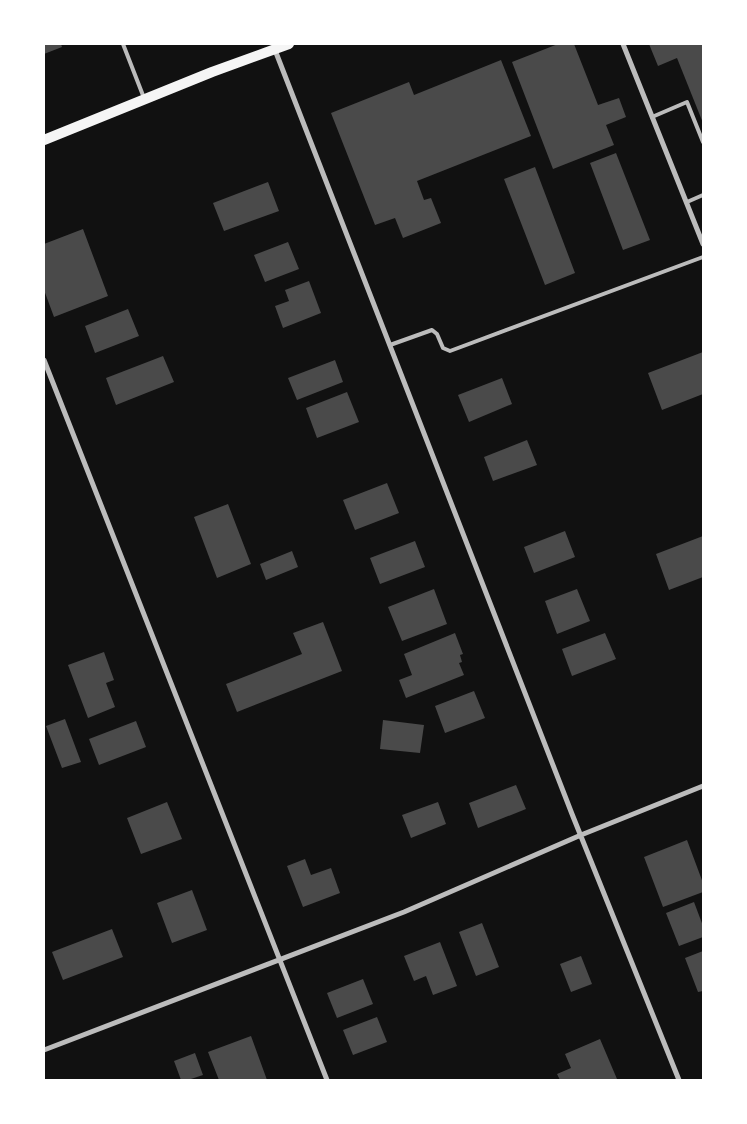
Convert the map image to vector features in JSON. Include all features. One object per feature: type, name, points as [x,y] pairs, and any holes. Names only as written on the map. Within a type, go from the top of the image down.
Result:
[{"type":"main road","points":[[44,140],[212,72],[289,44]]},
{"type":"street","points":[[623,44],[703,244]]},
{"type":"street","points":[[275,50],[581,835],[679,1080]]},
{"type":"street","points":[[44,360],[327,1080]]},
{"type":"street","points":[[44,1050],[404,912],[581,835],[703,786]]},
{"type":"lane","points":[[123,44],[145,99]]},
{"type":"lane","points":[[652,116],[687,102],[703,142]]},
{"type":"lane","points":[[687,202],[703,195]]},
{"type":"lane","points":[[390,345],[432,330],[437,334],[443,348],[450,351],[703,257]]},
{"type":"building","points":[[44,44],[61,44],[62,47],[44,54]]},
{"type":"building","points":[[558,44],[574,44],[598,105],[619,98],[626,117],[606,125],[614,145],[553,169],[512,62]]},
{"type":"building","points":[[649,44],[703,44],[703,123],[677,58],[658,66]]},
{"type":"building","points":[[501,60],[531,136],[417,181],[424,200],[431,198],[441,223],[403,238],[395,218],[375,225],[331,113],[409,82],[414,95]]},
{"type":"building","points":[[616,153],[650,240],[623,250],[590,163]]},
{"type":"building","points":[[535,167],[575,273],[545,285],[504,179]]},
{"type":"building","points":[[268,182],[279,211],[224,231],[213,203]]},
{"type":"building","points":[[83,229],[108,296],[54,317],[44,290],[44,244]]},
{"type":"building","points":[[288,242],[299,269],[265,282],[254,255]]},
{"type":"building","points":[[309,281],[321,313],[283,328],[275,306],[289,301],[285,290]]},
{"type":"building","points":[[128,309],[139,336],[95,353],[85,326]]},
{"type":"building","points":[[703,352],[703,394],[662,410],[648,373]]},
{"type":"building","points":[[163,356],[174,382],[116,405],[106,378]]},
{"type":"building","points":[[335,360],[343,382],[297,400],[288,378]]},
{"type":"building","points":[[502,378],[512,404],[469,422],[458,395]]},
{"type":"building","points":[[347,392],[359,422],[317,438],[306,408]]},
{"type":"building","points":[[527,440],[537,465],[493,481],[484,457]]},
{"type":"building","points":[[387,483],[399,513],[355,530],[343,500]]},
{"type":"building","points":[[228,504],[251,564],[217,578],[194,517]]},
{"type":"building","points":[[565,531],[575,557],[534,573],[524,547]]},
{"type":"building","points":[[703,536],[703,577],[669,590],[656,554]]},
{"type":"building","points":[[415,541],[425,567],[380,584],[370,558]]},
{"type":"building","points":[[292,551],[298,567],[266,580],[260,564]]},
{"type":"building","points":[[434,589],[447,624],[402,641],[388,607]]},
{"type":"building","points":[[577,589],[590,621],[557,634],[545,601]]},
{"type":"building","points":[[323,622],[342,671],[237,712],[226,684],[302,654],[293,633]]},
{"type":"building","points":[[455,633],[463,654],[460,655],[462,662],[459,663],[464,675],[406,698],[399,680],[412,675],[404,654]]},
{"type":"building","points":[[605,633],[616,659],[572,676],[562,649]]},
{"type":"building","points":[[104,652],[114,680],[106,683],[115,707],[88,718],[68,665]]},
{"type":"building","points":[[474,691],[485,718],[445,733],[435,706]]},
{"type":"building","points":[[65,719],[81,762],[62,768],[46,726]]},
{"type":"building","points":[[383,720],[424,725],[420,753],[380,749]]},
{"type":"building","points":[[136,721],[146,747],[99,765],[89,739]]},
{"type":"building","points":[[516,785],[526,809],[478,828],[469,803]]},
{"type":"building","points":[[167,802],[182,839],[141,854],[127,818]]},
{"type":"building","points":[[438,802],[446,824],[411,838],[402,815]]},
{"type":"building","points":[[687,840],[703,883],[703,892],[663,907],[644,857]]},
{"type":"building","points":[[305,859],[311,875],[331,868],[340,893],[303,907],[287,866]]},
{"type":"building","points":[[192,890],[207,930],[172,943],[157,903]]},
{"type":"building","points":[[694,902],[703,926],[703,937],[679,946],[666,913]]},
{"type":"building","points":[[482,923],[499,967],[476,976],[459,932]]},
{"type":"building","points":[[112,929],[123,957],[63,980],[52,952]]},
{"type":"building","points":[[440,942],[457,986],[433,995],[426,976],[414,981],[404,956]]},
{"type":"building","points":[[703,951],[703,991],[698,992],[685,958]]},
{"type":"building","points":[[581,956],[592,984],[571,992],[560,964]]},
{"type":"building","points":[[363,979],[373,1004],[337,1018],[327,993]]},
{"type":"building","points":[[377,1017],[387,1042],[353,1055],[343,1030]]},
{"type":"building","points":[[251,1036],[267,1080],[219,1080],[208,1052]]},
{"type":"building","points":[[600,1039],[617,1079],[560,1080],[557,1074],[571,1068],[565,1054]]},
{"type":"building","points":[[195,1053],[203,1075],[188,1080],[181,1080],[174,1061]]}]
